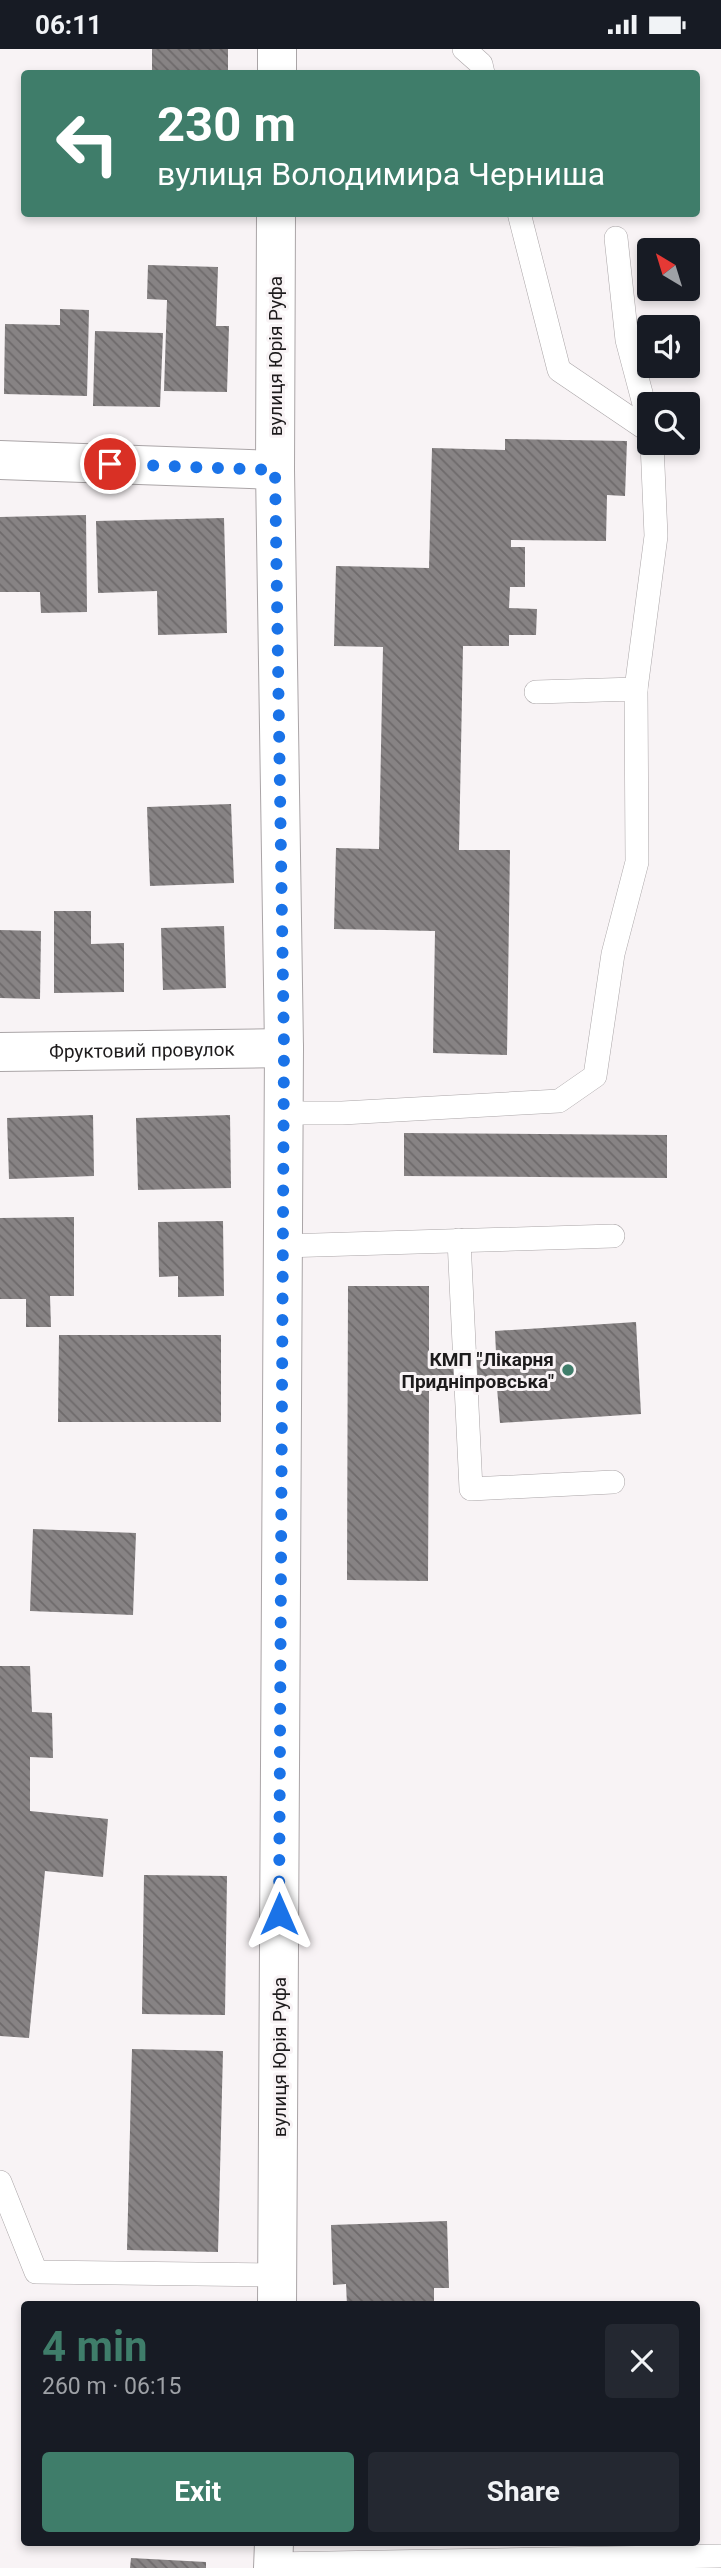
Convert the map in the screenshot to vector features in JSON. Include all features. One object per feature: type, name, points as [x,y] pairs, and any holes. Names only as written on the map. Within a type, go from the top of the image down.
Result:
[{"type":"main road","points":[[277,49],[277,70]]},
{"type":"main road","name":"вулиця Юрія Руфа","points":[[276,217],[275,470],[284,1048],[277,2290]]},
{"type":"main road","points":[[0,460],[275,470]]},
{"type":"main road","name":"Фруктовий провулок","points":[[0,1052],[284,1048]]},
{"type":"lane","points":[[464,49],[481,64],[482,70]]},
{"type":"lane","points":[[520,217],[559,370],[637,423]]},
{"type":"lane","points":[[616,237],[627,340],[641,392]]},
{"type":"lane","points":[[284,1113],[559,1101],[595,1076],[613,954],[637,862],[636,689],[656,536],[653,455]]},
{"type":"lane","points":[[536,692],[636,689]]},
{"type":"lane","points":[[283,1246],[614,1236]]},
{"type":"lane","points":[[459,1240],[471,1489],[613,1482]]},
{"type":"lane","points":[[0,2182],[36,2272],[277,2290]]},
{"type":"lane","points":[[274,2558],[721,2556]]},
{"type":"building","points":[[152,49],[228,49],[228,70],[152,70]]},
{"type":"building","points":[[148,265],[218,267],[216,326],[229,326],[227,392],[164,391],[167,300],[147,299]]},
{"type":"building","points":[[60,309],[89,310],[87,396],[4,394],[5,324],[60,325]]},
{"type":"building","points":[[95,331],[163,333],[160,407],[93,406]]},
{"type":"building","points":[[505,439],[627,441],[625,496],[607,495],[606,541],[511,540],[511,547],[525,547],[525,587],[510,587],[509,608],[537,609],[536,635],[509,635],[509,646],[463,646],[459,850],[510,850],[507,1055],[433,1053],[435,931],[334,929],[336,848],[379,849],[383,647],[334,646],[336,566],[429,568],[432,448],[505,450]]},
{"type":"building","points":[[86,515],[87,612],[41,613],[40,592],[0,592],[0,517]]},
{"type":"building","points":[[224,518],[227,633],[158,635],[157,591],[98,593],[96,521]]},
{"type":"building","points":[[231,804],[234,883],[150,886],[147,807]]},
{"type":"building","points":[[54,911],[91,911],[91,944],[124,943],[124,992],[54,993]]},
{"type":"building","points":[[224,926],[226,988],[163,990],[161,928]]},
{"type":"building","points":[[0,930],[41,931],[40,999],[0,998]]},
{"type":"building","points":[[93,1115],[94,1176],[9,1179],[7,1118]]},
{"type":"building","points":[[230,1115],[231,1188],[138,1190],[136,1118]]},
{"type":"building","points":[[404,1133],[667,1135],[667,1178],[404,1176]]},
{"type":"building","points":[[74,1217],[74,1296],[50,1296],[51,1327],[26,1327],[26,1299],[0,1299],[0,1218]]},
{"type":"building","points":[[223,1221],[224,1296],[178,1297],[178,1276],[159,1277],[158,1222]]},
{"type":"building","points":[[348,1286],[429,1286],[429,1358],[496,1353],[495,1331],[636,1322],[641,1414],[500,1423],[497,1388],[429,1391],[428,1581],[347,1580]]},
{"type":"building","points":[[59,1335],[221,1335],[221,1422],[58,1422]]},
{"type":"building","points":[[33,1529],[136,1533],[133,1615],[30,1611]]},
{"type":"building","points":[[0,1666],[30,1666],[32,1712],[52,1713],[53,1758],[30,1757],[30,1811],[108,1819],[103,1877],[45,1871],[29,2038],[0,2036]]},
{"type":"building","points":[[144,1875],[227,1876],[225,2015],[142,2014]]},
{"type":"building","points":[[132,2049],[223,2051],[218,2252],[127,2250]]},
{"type":"building","points":[[447,2221],[449,2288],[434,2288],[434,2301],[347,2301],[346,2284],[333,2285],[331,2225]]},
{"type":"building","points":[[131,2558],[206,2562],[206,2568],[130,2568]]},
{"type":"place","name":"КМП \"Лікарня Придніпровська\"","points":[[568,1370]]},
{"type":"route","points":[[110,464],[275,470],[284,1048],[279,1914]]}]
